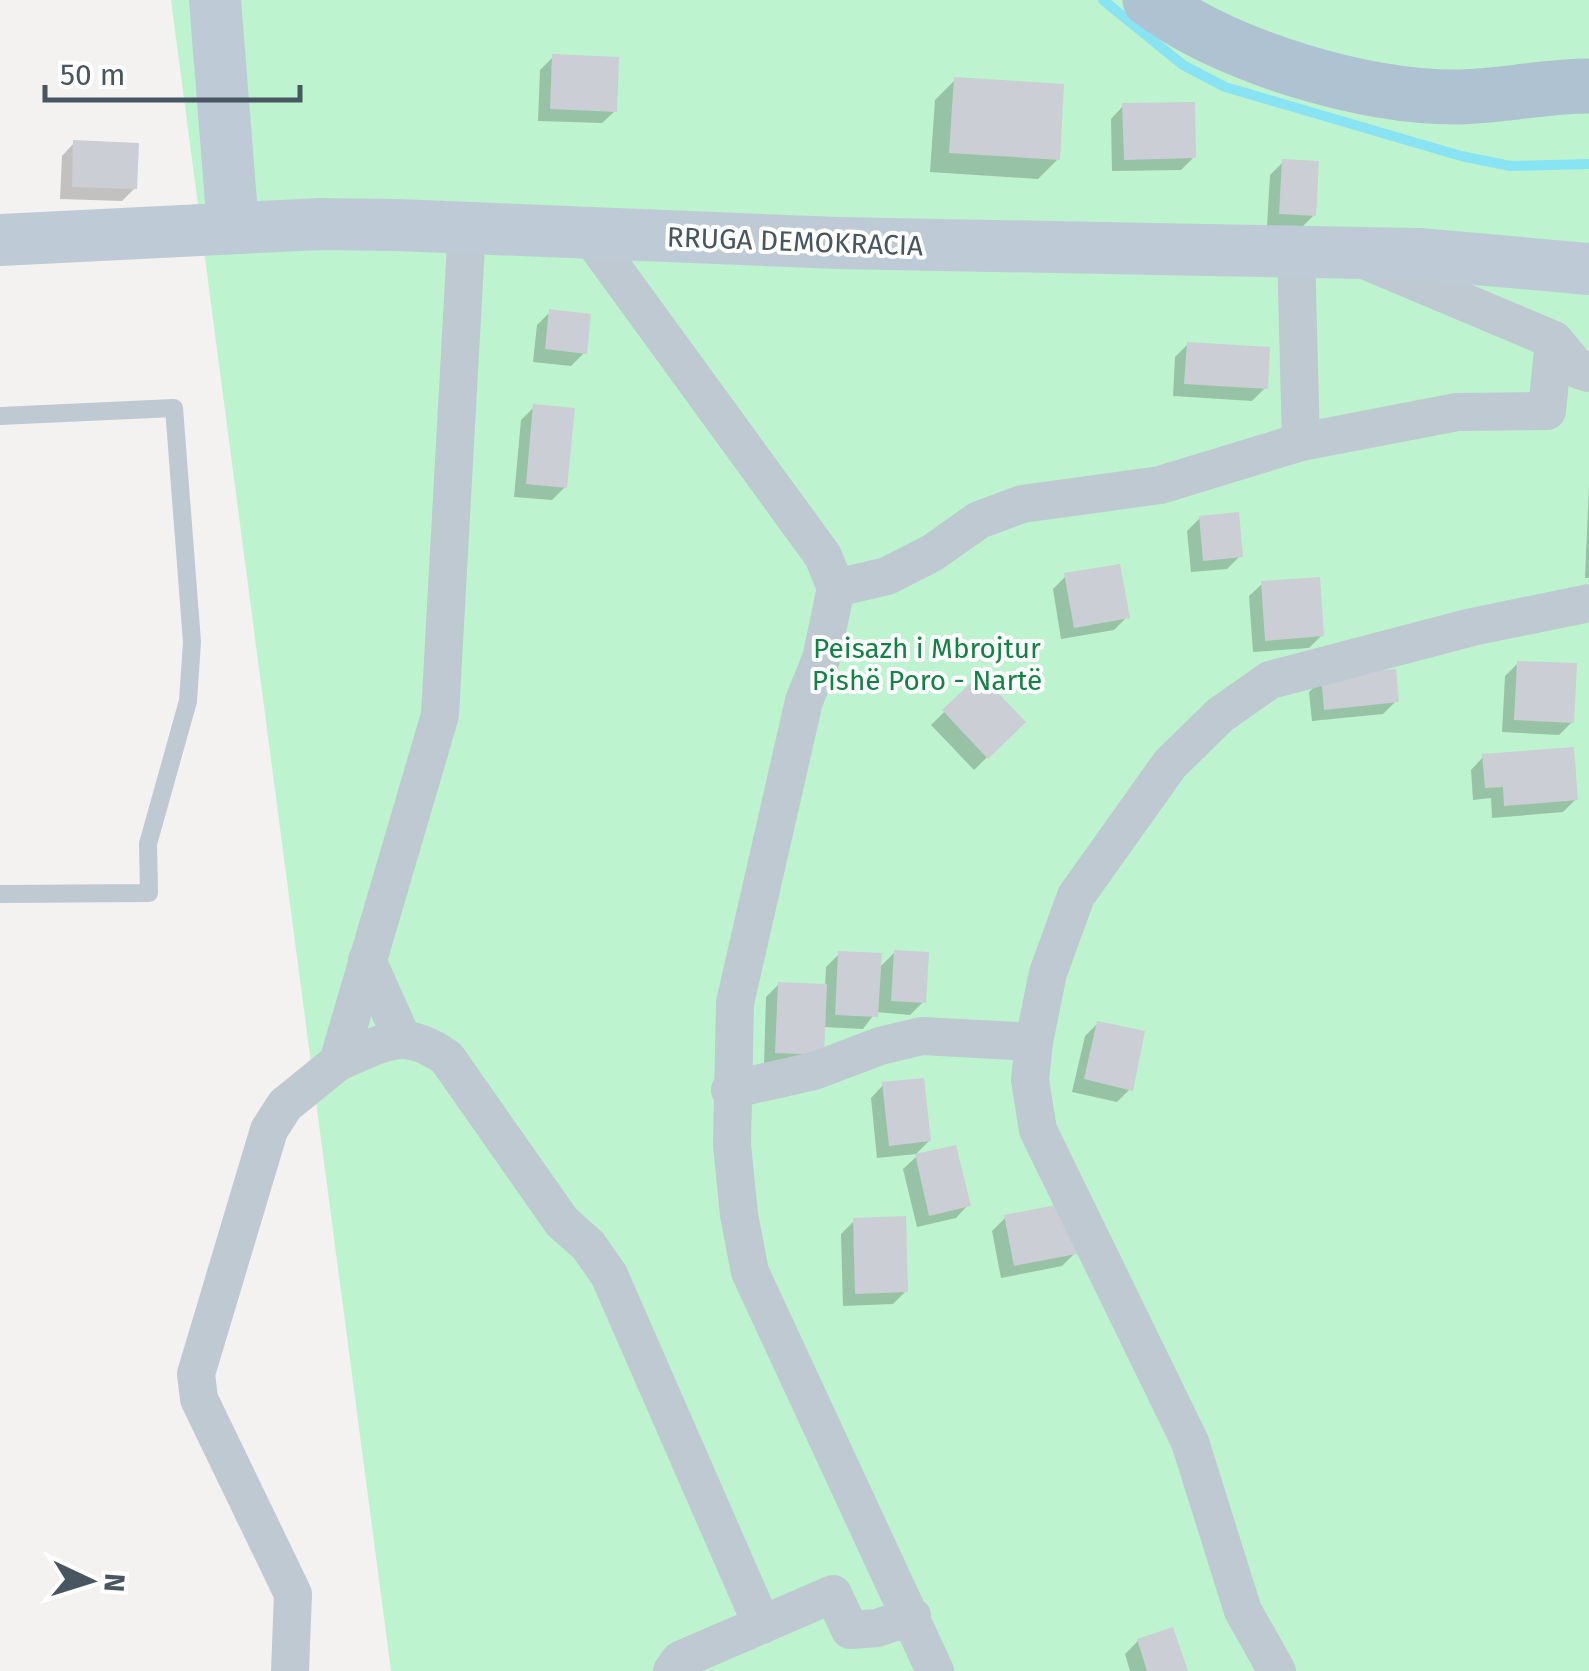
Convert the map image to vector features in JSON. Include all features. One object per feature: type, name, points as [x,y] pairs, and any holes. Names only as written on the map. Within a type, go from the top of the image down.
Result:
[{"type":"main road","points":[[215,0],[233,227]]},
{"type":"main road","points":[[1150,0],[1250,52],[1319,78],[1398,94],[1455,97],[1582,82]]},
{"type":"main road","name":"RRUGA DEMOKRACIA","points":[[0,240],[233,227],[466,227],[916,246],[1320,252],[1589,269]]},
{"type":"street","points":[[338,1062],[440,715],[466,227]]},
{"type":"street","points":[[586,232],[823,556],[836,588],[821,659],[804,701],[778,830],[741,972],[730,1090],[738,1215],[750,1272],[935,1671]]},
{"type":"street","points":[[1300,442],[1320,252],[1554,340],[1579,370],[1589,373]]},
{"type":"street","points":[[836,588],[888,576],[932,553],[979,520],[1022,504],[1160,485],[1300,442],[1457,412],[1548,411],[1554,340]]},
{"type":"street","points":[[1278,1671],[1244,1611],[1190,1442],[1038,1130],[1030,1080],[1048,973],[1076,896],[1170,764],[1220,716],[1270,680],[1472,627],[1589,603]]},
{"type":"street","points":[[368,960],[401,1036]]},
{"type":"street","points":[[290,1671],[294,1594],[199,1398],[196,1374],[269,1130],[285,1105],[338,1062],[401,1036],[426,1042],[447,1058],[562,1222],[588,1244],[610,1275],[762,1625]]},
{"type":"street","points":[[730,1090],[814,1071],[880,1046],[922,1036],[1034,1042]]},
{"type":"street","points":[[672,1671],[680,1660],[834,1594],[850,1630],[877,1628],[912,1616]]},
{"type":"lane","points":[[0,416],[174,408],[192,642],[188,701],[148,844],[149,892],[0,894]]},
{"type":"green space","name":"Peisazh i Mbrojtur Pishë Poro - Nartë","points":[[171,0],[1589,0],[1589,1671],[391,1671]]},
{"type":"building","points":[[552,54],[619,57],[617,112],[550,109]]},
{"type":"building","points":[[954,77],[1064,84],[1060,160],[949,153]]},
{"type":"building","points":[[1195,102],[1196,158],[1124,160],[1122,103]]},
{"type":"building","points":[[73,140],[139,143],[137,189],[72,187]]},
{"type":"building","points":[[1282,159],[1319,161],[1316,216],[1279,214]]},
{"type":"building","points":[[549,309],[591,314],[587,354],[545,349]]},
{"type":"building","points":[[1187,342],[1270,347],[1268,389],[1184,384]]},
{"type":"building","points":[[533,404],[575,408],[567,488],[526,484]]},
{"type":"building","points":[[1239,512],[1243,557],[1203,561],[1199,516]]},
{"type":"building","points":[[1120,564],[1130,618],[1074,628],[1064,573]]},
{"type":"building","points":[[1320,577],[1324,636],[1265,641],[1261,581]]},
{"type":"building","points":[[1517,661],[1577,663],[1574,723],[1514,720]]},
{"type":"building","points":[[1396,669],[1399,702],[1324,710],[1321,676]]},
{"type":"building","points":[[980,674],[1026,722],[988,759],[942,710]]},
{"type":"building","points":[[1574,747],[1578,800],[1504,806],[1503,787],[1485,788],[1482,754]]},
{"type":"building","points":[[894,950],[929,952],[926,1003],[891,1001]]},
{"type":"building","points":[[838,951],[882,953],[878,1017],[835,1015]]},
{"type":"building","points":[[778,982],[827,984],[824,1055],[775,1053]]},
{"type":"building","points":[[1097,1021],[1145,1031],[1133,1091],[1084,1079]]},
{"type":"building","points":[[924,1078],[931,1141],[889,1146],[882,1082]]},
{"type":"building","points":[[956,1145],[971,1206],[929,1216],[915,1154]]},
{"type":"building","points":[[1067,1203],[1077,1254],[1014,1266],[1004,1215]]},
{"type":"building","points":[[906,1216],[908,1292],[855,1294],[853,1218]]},
{"type":"building","points":[[1173,1627],[1188,1671],[1147,1671],[1137,1639]]},
{"type":"waterway","points":[[1103,0],[1183,65],[1225,87],[1461,156],[1510,166],[1589,164]]}]
